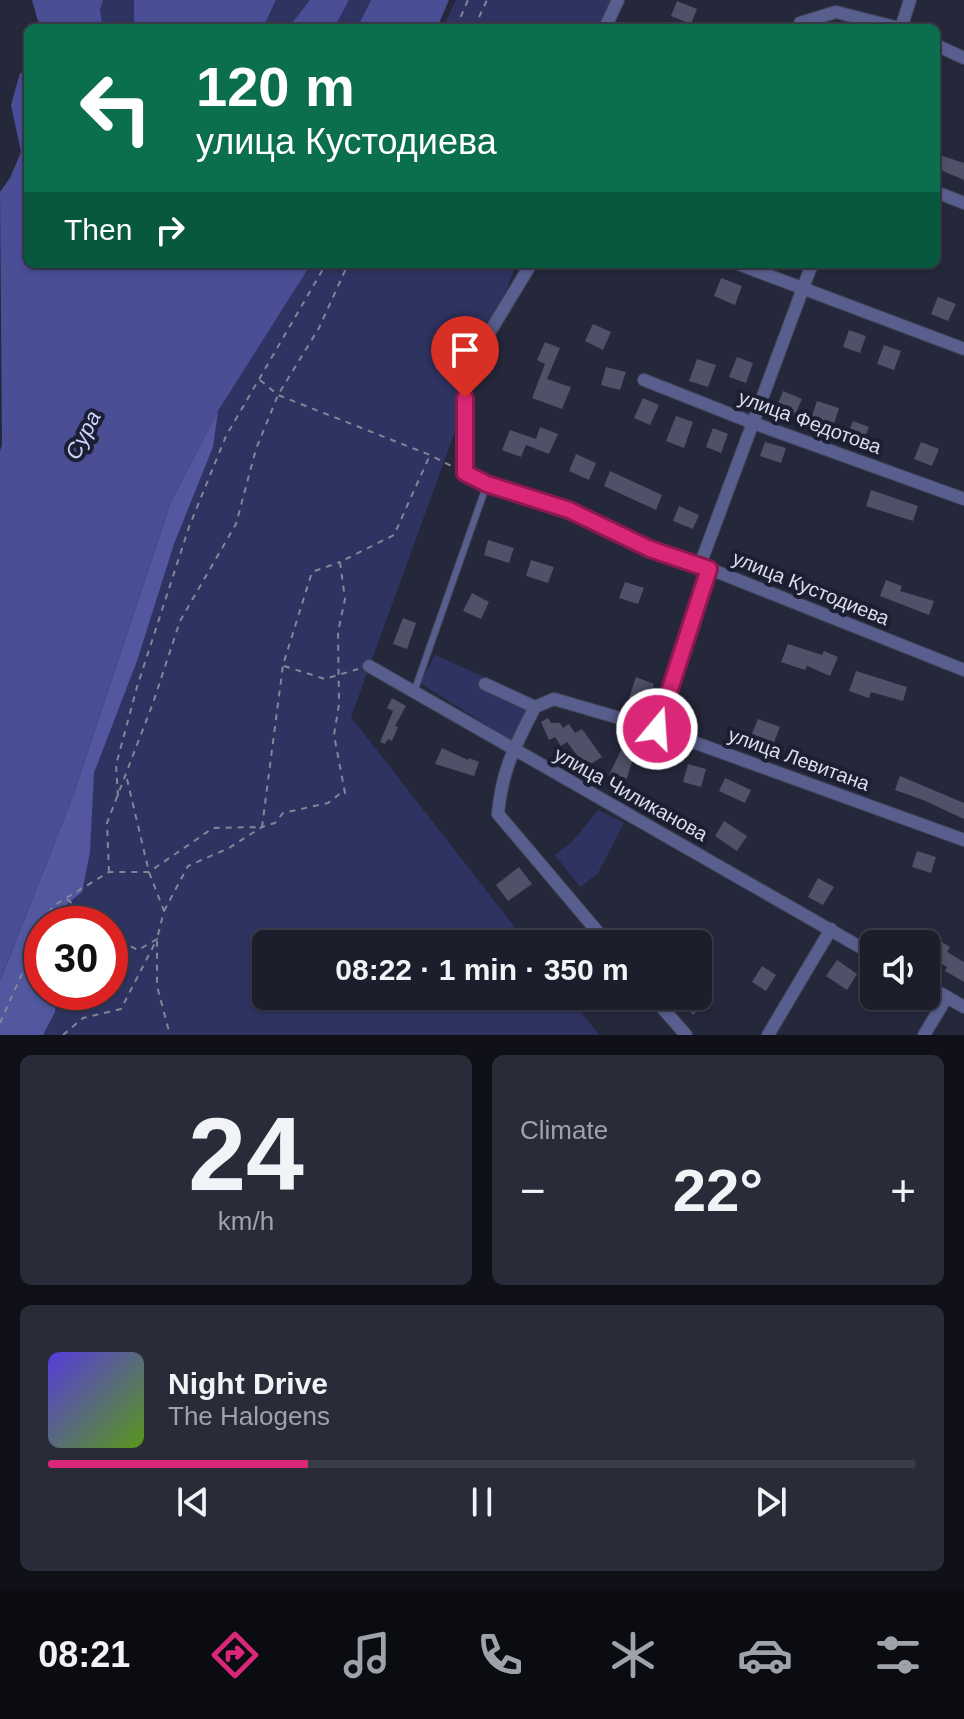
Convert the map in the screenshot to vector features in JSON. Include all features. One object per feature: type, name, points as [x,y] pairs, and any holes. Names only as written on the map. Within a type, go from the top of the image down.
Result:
[{"type":"street","points":[[607,24],[618,0]]},
{"type":"street","points":[[901,24],[910,0]]},
{"type":"street","points":[[800,23],[836,12],[884,24]]},
{"type":"street","points":[[940,47],[964,58]]},
{"type":"street","points":[[940,194],[964,203]]},
{"type":"street","points":[[465,473],[465,373],[529,268]]},
{"type":"street","points":[[749,268],[964,349]]},
{"type":"street","points":[[657,729],[705,567],[753,423],[810,268]]},
{"type":"street","name":"улица Федотова","points":[[644,380],[964,499]]},
{"type":"street","name":"улица Кустодиева","points":[[465,473],[487,484],[569,510],[650,549],[705,567],[964,670]]},
{"type":"street","name":"улица Чиликанова","points":[[369,666],[860,947]]},
{"type":"street","name":"улица Левитана","points":[[485,684],[535,707],[554,699],[657,729],[964,840]]},
{"type":"street","points":[[535,707],[501,782],[498,814],[596,930]]},
{"type":"street","points":[[768,1035],[831,929]]},
{"type":"street","points":[[940,993],[964,1007]]},
{"type":"street","points":[[924,1035],[947,997]]},
{"type":"street","points":[[664,1010],[686,1035]]},
{"type":"lane","points":[[413,692],[487,484]]},
{"type":"path","points":[[458,24],[468,0]]},
{"type":"path","points":[[476,24],[487,0]]},
{"type":"path","points":[[118,798],[116,765],[137,687],[189,527],[226,436],[324,268]]},
{"type":"path","points":[[109,872],[107,823],[180,621],[236,524],[256,449],[278,395],[319,328],[346,268]]},
{"type":"path","points":[[260,380],[278,395],[430,455],[465,473]]},
{"type":"path","points":[[262,827],[283,665],[312,572],[340,562],[394,535],[430,455]]},
{"type":"path","points":[[63,1035],[83,1018],[121,1009],[157,939],[164,911],[188,866],[275,823],[283,813],[328,803],[345,793],[334,735],[339,704],[338,632],[345,599],[340,562]]},
{"type":"path","points":[[283,665],[325,679],[369,666]]},
{"type":"path","points":[[126,777],[149,872],[164,911]]},
{"type":"path","points":[[53,906],[109,872],[149,872],[213,828],[262,827]]},
{"type":"path","points":[[67,899],[75,906]]},
{"type":"path","points":[[128,945],[138,950],[157,939]]},
{"type":"path","points":[[157,939],[157,986],[170,1035]]},
{"type":"path","points":[[0,1023],[24,969]]},
{"type":"shaded area","points":[[103,0],[134,0],[134,23],[102,24],[100,10]]},
{"type":"shaded area","points":[[276,0],[310,0],[291,24],[265,24]]},
{"type":"shaded area","points":[[349,0],[371,0],[359,24],[336,24]]},
{"type":"shaded area","points":[[456,0],[613,0],[604,24],[445,24]]},
{"type":"shaded area","points":[[304,268],[515,268],[351,717],[517,930],[252,930],[252,1010],[580,1010],[599,1035],[29,1035],[37,1010],[128,1010],[128,906],[61,906],[94,773],[218,411]]},
{"type":"shaded area","points":[[218,411],[213,447],[174,544],[137,661],[94,773],[90,852],[82,892],[66,906],[30,906],[74,793],[171,501]]},
{"type":"shaded area","points":[[435,655],[482,676],[479,687],[528,710],[512,741],[420,683]]},
{"type":"shaded area","points":[[598,810],[624,823],[598,873],[580,887],[555,855],[572,842]]},
{"type":"shaded area","points":[[24,920],[24,1010],[55,1010],[43,1035],[0,1035],[0,981]]},
{"type":"water","points":[[32,0],[103,0],[100,10],[102,24],[44,24],[38,21]]},
{"type":"water","points":[[134,0],[276,0],[265,24],[134,23]]},
{"type":"water","points":[[310,0],[349,0],[336,24],[291,24]]},
{"type":"water","points":[[371,0],[449,0],[439,24],[359,24]]},
{"type":"water","name":"Сура","points":[[24,72],[24,268],[308,268],[218,411],[171,501],[74,793],[30,906],[24,906],[24,920],[0,981],[0,192],[21,152],[11,105],[20,73]]},
{"type":"building","points":[[677,1],[697,9],[691,24],[671,16]]},
{"type":"building","points":[[940,155],[964,163],[964,180],[940,170]]},
{"type":"building","points":[[721,278],[742,286],[735,305],[714,296]]},
{"type":"building","points":[[938,297],[956,304],[948,321],[931,314]]},
{"type":"building","points":[[593,324],[611,332],[603,350],[585,341]]},
{"type":"building","points":[[849,330],[866,336],[860,353],[843,347]]},
{"type":"building","points":[[545,342],[560,348],[547,379],[571,387],[562,409],[532,398],[545,364],[537,360]]},
{"type":"building","points":[[884,345],[901,351],[894,370],[877,364]]},
{"type":"building","points":[[737,357],[753,363],[746,383],[729,377]]},
{"type":"building","points":[[697,359],[716,365],[708,387],[689,381]]},
{"type":"building","points":[[606,367],[626,372],[620,390],[601,385]]},
{"type":"building","points":[[783,391],[802,399],[794,417],[776,409]]},
{"type":"building","points":[[643,398],[659,405],[650,425],[634,418]]},
{"type":"building","points":[[817,401],[839,408],[833,427],[811,419]]},
{"type":"building","points":[[676,416],[693,422],[684,448],[666,441]]},
{"type":"building","points":[[853,421],[869,427],[862,444],[846,438]]},
{"type":"building","points":[[540,427],[558,434],[549,454],[526,445],[521,457],[502,450],[510,430],[536,439]]},
{"type":"building","points":[[713,428],[728,434],[721,453],[706,447]]},
{"type":"building","points":[[765,442],[786,448],[781,463],[760,456]]},
{"type":"building","points":[[921,442],[939,449],[932,466],[914,459]]},
{"type":"building","points":[[576,454],[596,463],[589,480],[569,471]]},
{"type":"building","points":[[610,471],[662,495],[656,510],[604,486]]},
{"type":"building","points":[[871,490],[918,506],[913,521],[866,506]]},
{"type":"building","points":[[679,506],[699,515],[693,529],[673,521]]},
{"type":"building","points":[[488,540],[514,548],[509,563],[484,555]]},
{"type":"building","points":[[531,560],[554,567],[548,583],[526,576]]},
{"type":"building","points":[[886,580],[902,586],[900,591],[934,601],[929,615],[880,596]]},
{"type":"building","points":[[625,582],[644,588],[638,604],[619,598]]},
{"type":"building","points":[[472,593],[489,602],[481,619],[463,611]]},
{"type":"building","points":[[403,618],[416,623],[407,649],[393,644]]},
{"type":"building","points":[[788,644],[838,657],[830,676],[807,666],[805,670],[781,662]]},
{"type":"building","points":[[856,671],[907,687],[903,701],[871,692],[869,698],[849,691]]},
{"type":"building","points":[[636,677],[654,684],[647,704],[629,698]]},
{"type":"building","points":[[392,698],[406,706],[395,726],[398,727],[392,741],[388,739],[385,744],[380,742],[393,711],[387,708]]},
{"type":"building","points":[[548,718],[551,723],[560,723],[563,728],[569,724],[575,733],[582,729],[602,757],[586,767],[567,742],[561,746],[555,737],[549,740],[541,722]]},
{"type":"building","points":[[758,719],[780,727],[773,745],[751,736]]},
{"type":"building","points":[[627,738],[639,742],[625,783],[609,775]]},
{"type":"building","points":[[442,748],[479,762],[474,776],[435,764]]},
{"type":"building","points":[[688,764],[706,769],[701,787],[683,782]]},
{"type":"building","points":[[900,776],[964,803],[964,819],[895,790]]},
{"type":"building","points":[[725,778],[751,790],[745,803],[719,791]]},
{"type":"building","points":[[724,821],[747,836],[737,851],[715,836]]},
{"type":"building","points":[[917,851],[936,857],[931,873],[912,867]]},
{"type":"building","points":[[519,867],[532,884],[508,901],[496,885]]},
{"type":"building","points":[[818,878],[834,887],[823,905],[808,897]]},
{"type":"building","points":[[940,941],[950,947],[947,952],[964,962],[964,982],[945,971],[947,967],[940,963]]},
{"type":"building","points":[[837,960],[857,974],[847,990],[826,976]]},
{"type":"building","points":[[762,966],[776,975],[766,991],[752,982]]},
{"type":"route","points":[[465,398],[465,473],[487,484],[569,510],[650,549],[709,569],[657,729]]}]
